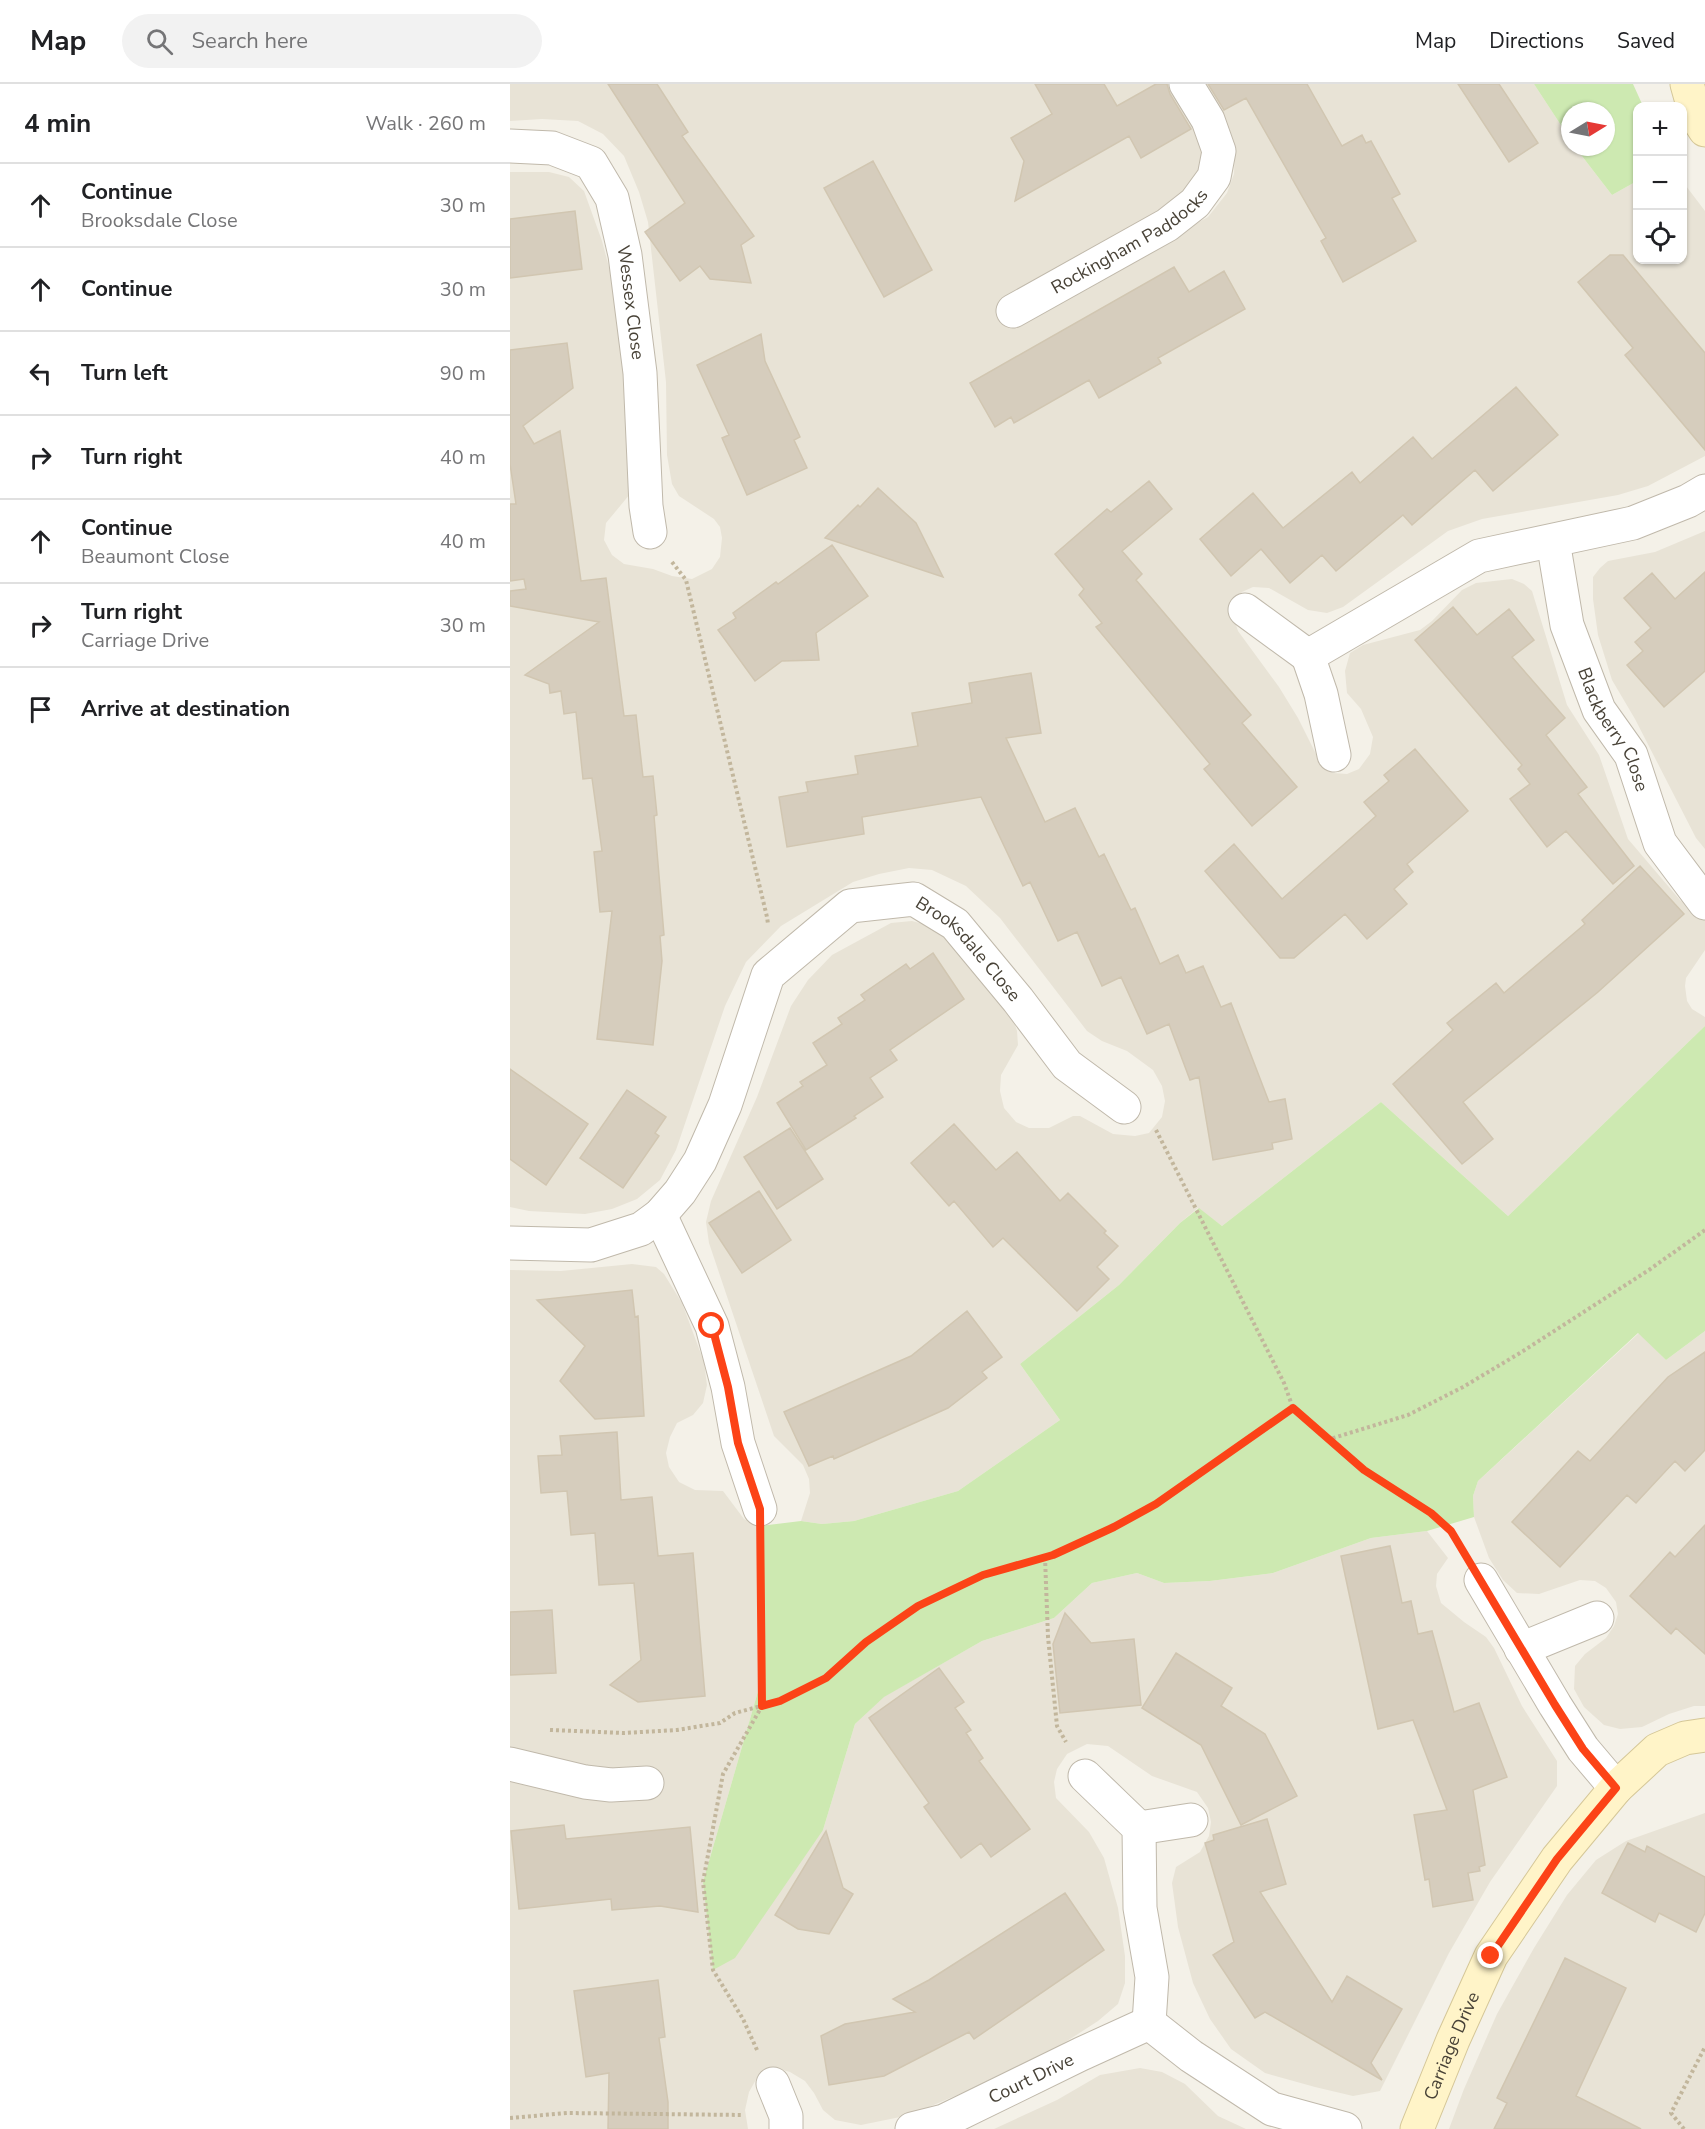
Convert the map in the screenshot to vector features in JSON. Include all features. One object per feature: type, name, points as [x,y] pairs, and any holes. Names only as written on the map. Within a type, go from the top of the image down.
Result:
[{"type":"street","name":"Rockingham Paddocks","points":[[1013,311],[1167,225],[1195,203],[1214,177],[1219,151],[1208,120],[1186,84]]},
{"type":"street","points":[[1688,84],[1695,116],[1705,130]]},
{"type":"street","name":"Wessex Close","points":[[510,146],[552,148],[591,163],[612,198],[625,255],[640,373],[646,506],[650,532]]},
{"type":"street","points":[[1308,656],[1479,556],[1633,523],[1705,492]]},
{"type":"street","name":"Blackberry Close","points":[[1552,541],[1567,625],[1599,710],[1631,755],[1660,843],[1705,903]]},
{"type":"street","points":[[1245,610],[1308,656],[1321,694],[1334,755]]},
{"type":"street","name":"Brooksdale Close","points":[[768,975],[850,906],[914,899],[955,924],[1018,1000],[1067,1065],[1124,1107]]},
{"type":"street","points":[[510,1243],[591,1245],[641,1229],[660,1215],[680,1192],[700,1161],[725,1105],[768,975]]},
{"type":"street","points":[[660,1215],[712,1326],[728,1387],[738,1443],[760,1509]]},
{"type":"street","points":[[1481,1580],[1583,1749],[1616,1788]]},
{"type":"street","points":[[1521,1649],[1598,1617]]},
{"type":"street","name":"Carriage Drive","points":[[1417,2129],[1453,2040],[1491,1956],[1557,1859],[1616,1788],[1657,1750],[1685,1738],[1705,1735]]},
{"type":"street","points":[[510,1764],[585,1782],[611,1785],[647,1783]]},
{"type":"street","points":[[1085,1776],[1139,1828],[1140,1908],[1152,1977],[1149,2023],[1191,2056],[1272,2109],[1346,2129]]},
{"type":"street","points":[[1139,1828],[1191,1820]]},
{"type":"street","name":"Court Drive","points":[[912,2129],[944,2121],[1149,2023]]},
{"type":"street","points":[[772,2084],[786,2122]]},
{"type":"path","points":[[650,532],[686,580],[768,917],[768,975]]},
{"type":"path","points":[[1124,1107],[1153,1124],[1284,1383],[1293,1408],[1364,1470],[1431,1513],[1451,1531],[1481,1580]]},
{"type":"path","points":[[1330,1439],[1408,1414],[1463,1388],[1649,1270],[1705,1230]]},
{"type":"path","points":[[542,1730],[624,1733],[677,1730],[720,1723],[735,1713],[780,1701],[826,1678],[866,1642],[918,1606],[983,1575],[1046,1557],[1114,1527],[1156,1504],[1293,1408]]},
{"type":"path","points":[[760,1509],[762,1706],[723,1774],[703,1882],[713,1970],[743,2019],[772,2084]]},
{"type":"path","points":[[1046,1557],[1048,1637],[1057,1726],[1085,1776]]},
{"type":"path","points":[[1684,2129],[1671,2113],[1705,2047]]},
{"type":"path","points":[[510,2118],[567,2113],[786,2122]]},
{"type":"shaded area","points":[[510,84],[1173,84],[1201,133],[1205,162],[1186,195],[1048,273],[1062,298],[1208,217],[1227,193],[1234,174],[1235,146],[1229,128],[1203,84],[1534,84],[1561,125],[1561,156],[1582,156],[1612,195],[1633,183],[1633,264],[1687,264],[1687,187],[1705,211],[1705,456],[1648,486],[1618,495],[1482,519],[1448,531],[1343,607],[1327,613],[1308,610],[1269,588],[1253,587],[1242,592],[1234,602],[1233,616],[1238,631],[1279,687],[1298,718],[1322,766],[1333,773],[1347,774],[1359,769],[1370,754],[1373,737],[1361,709],[1347,693],[1345,671],[1350,653],[1363,645],[1420,630],[1462,590],[1476,583],[1512,579],[1524,584],[1532,591],[1567,705],[1599,755],[1628,839],[1680,900],[1705,918],[1705,950],[1686,978],[1685,986],[1687,1001],[1692,1009],[1705,1017],[1705,1026],[1508,1216],[1381,1102],[1222,1226],[1198,1208],[1180,1223],[1119,1285],[1020,1364],[1060,1420],[958,1491],[854,1521],[822,1524],[801,1521],[810,1493],[809,1479],[803,1465],[774,1436],[709,1243],[706,1222],[711,1201],[757,1097],[791,1006],[808,980],[832,955],[891,923],[912,921],[935,927],[949,940],[1013,1019],[1018,1045],[1001,1075],[1000,1091],[1004,1108],[1016,1122],[1029,1128],[1049,1128],[1073,1116],[1080,1116],[1113,1134],[1135,1136],[1149,1133],[1162,1117],[1165,1101],[1162,1086],[1153,1070],[1127,1051],[1102,1041],[1087,1031],[1000,918],[966,886],[932,870],[909,868],[853,882],[781,926],[746,962],[725,1006],[676,1150],[660,1180],[637,1199],[612,1209],[585,1214],[529,1211],[510,1207],[510,172],[549,172],[569,177],[584,191],[602,241],[617,297],[636,464],[630,494],[606,523],[604,540],[612,555],[624,564],[692,579],[712,569],[720,557],[722,538],[720,527],[714,519],[679,496],[672,484],[667,455],[666,382],[648,222],[624,156],[603,134],[578,121],[542,119],[510,121]]},
{"type":"shaded area","points":[[1705,531],[1705,849],[1696,838],[1635,719],[1612,680],[1598,635],[1593,599],[1593,577],[1608,561],[1655,552]]},
{"type":"shaded area","points":[[632,1264],[656,1267],[664,1274],[682,1303],[704,1362],[707,1385],[703,1403],[693,1415],[677,1423],[666,1453],[669,1467],[679,1482],[695,1490],[723,1491],[744,1519],[760,1526],[761,1681],[703,1882],[823,1830],[855,1724],[883,1697],[982,1641],[1054,1618],[1092,1583],[1137,1573],[1164,1583],[1210,1581],[1273,1573],[1371,1538],[1427,1531],[1448,1558],[1437,1574],[1436,1586],[1441,1603],[1486,1637],[1494,1648],[1522,1706],[1557,1761],[1557,1786],[1490,1882],[1449,1953],[1380,2091],[1353,2096],[1265,2073],[1231,2049],[1210,2019],[1193,1983],[1178,1927],[1172,1883],[1176,1867],[1200,1852],[1209,1836],[1211,1822],[1208,1808],[1197,1792],[1152,1776],[1108,1746],[1087,1744],[1067,1754],[1057,1769],[1054,1782],[1056,1798],[1089,1832],[1104,1858],[1118,1908],[1125,1956],[1125,1983],[1118,2004],[1098,2021],[1033,2063],[910,2115],[861,2125],[835,2120],[823,2110],[805,2081],[790,2072],[771,2067],[758,2076],[749,2092],[745,2110],[748,2129],[510,2129],[510,1270],[561,1271]]},
{"type":"shaded area","points":[[1705,1331],[1705,1706],[1694,1706],[1669,1714],[1642,1727],[1620,1729],[1604,1725],[1584,1707],[1574,1689],[1575,1666],[1585,1654],[1606,1638],[1614,1626],[1618,1614],[1616,1602],[1606,1588],[1595,1581],[1580,1580],[1539,1594],[1517,1593],[1503,1580],[1489,1558],[1474,1517],[1473,1496],[1478,1481],[1639,1333],[1666,1360]]},
{"type":"shaded area","points":[[1705,1813],[1705,2129],[1449,2129],[1497,2014],[1567,1895],[1596,1860],[1626,1841]]},
{"type":"shaded area","points":[[1140,2068],[1162,2072],[1185,2084],[1218,2116],[1246,2129],[994,2129],[1057,2100],[1100,2075]]},
{"type":"green space","points":[[1534,84],[1633,84],[1641,102],[1633,102],[1633,183],[1612,195],[1582,156],[1615,156],[1615,102],[1561,102],[1561,125]]},
{"type":"green space","points":[[1705,1026],[1705,1331],[1666,1360],[1638,1333],[1478,1481],[1473,1496],[1474,1517],[1427,1531],[1371,1538],[1273,1573],[1210,1581],[1164,1583],[1137,1573],[1092,1583],[1054,1618],[982,1641],[884,1697],[855,1724],[823,1830],[735,1958],[713,1970],[703,1882],[761,1681],[760,1526],[801,1521],[822,1524],[854,1521],[958,1491],[1060,1420],[1020,1364],[1119,1285],[1180,1223],[1199,1208],[1222,1226],[1381,1102],[1508,1216]]},
{"type":"building","points":[[608,84],[657,84],[688,132],[682,136],[754,236],[741,245],[751,283],[710,279],[700,266],[680,281],[645,232],[685,203]]},
{"type":"building","points":[[1035,84],[1104,84],[1117,106],[1156,84],[1167,84],[1170,94],[1191,129],[1141,158],[1129,136],[1015,201],[1024,161],[1011,138],[1052,114]]},
{"type":"building","points":[[1208,84],[1307,84],[1342,146],[1362,135],[1366,143],[1371,141],[1400,194],[1392,198],[1416,241],[1343,282],[1321,241],[1326,238],[1246,98],[1224,110]]},
{"type":"building","points":[[1458,84],[1499,84],[1538,143],[1509,162]]},
{"type":"building","points":[[873,161],[932,270],[884,297],[824,188]]},
{"type":"building","points":[[575,211],[582,269],[510,278],[510,219]]},
{"type":"building","points":[[1610,255],[1623,255],[1705,353],[1705,450],[1625,355],[1633,348],[1578,282]]},
{"type":"building","points":[[1174,267],[1189,292],[1224,271],[1245,309],[1158,358],[1161,363],[1099,398],[1089,380],[1014,423],[1011,417],[995,427],[970,383]]},
{"type":"building","points":[[761,334],[765,361],[800,437],[794,440],[807,468],[747,495],[722,438],[729,435],[697,365]]},
{"type":"building","points":[[567,343],[573,388],[523,426],[534,444],[560,431],[581,581],[606,578],[624,716],[636,715],[643,777],[653,776],[664,935],[660,936],[662,961],[653,1045],[597,1039],[612,911],[600,912],[594,852],[602,851],[592,778],[583,779],[576,712],[564,714],[561,691],[550,693],[549,684],[525,675],[599,622],[510,606],[510,591],[526,589],[524,579],[510,581],[510,504],[516,504],[510,464],[510,350]]},
{"type":"building","points":[[1516,387],[1558,435],[1493,491],[1475,470],[1412,525],[1403,515],[1336,571],[1322,555],[1290,583],[1261,549],[1231,576],[1200,539],[1253,493],[1283,528],[1352,472],[1360,483],[1413,437],[1432,459]]},
{"type":"building","points":[[1149,481],[1172,509],[1122,551],[1142,574],[1136,580],[1251,715],[1242,723],[1297,787],[1252,826],[1204,769],[1210,764],[1096,627],[1102,623],[1079,595],[1084,589],[1055,554],[1107,509],[1111,512]]},
{"type":"building","points":[[878,488],[916,523],[943,577],[825,538]]},
{"type":"building","points":[[832,545],[868,596],[816,633],[819,660],[782,661],[755,681],[718,630],[736,618],[733,613]]},
{"type":"building","points":[[1705,572],[1705,671],[1664,707],[1627,665],[1643,651],[1635,642],[1651,628],[1624,598],[1652,573],[1675,599]]},
{"type":"building","points":[[1453,607],[1477,635],[1509,609],[1534,640],[1512,657],[1565,718],[1546,735],[1587,787],[1578,794],[1634,866],[1613,884],[1566,831],[1547,847],[1510,799],[1530,784],[1518,769],[1522,765],[1415,640]]},
{"type":"building","points":[[1031,673],[1041,733],[1006,738],[1045,822],[1075,808],[1099,857],[1104,854],[1131,910],[1135,908],[1160,964],[1178,955],[1186,973],[1203,966],[1221,1007],[1231,1003],[1269,1102],[1285,1099],[1292,1139],[1272,1143],[1273,1149],[1213,1160],[1199,1077],[1190,1080],[1169,1024],[1147,1034],[1121,977],[1102,986],[1077,932],[1058,941],[1030,882],[1023,886],[981,797],[862,817],[864,834],[787,847],[779,797],[808,792],[806,782],[858,774],[855,756],[918,746],[912,713],[972,703],[969,683]]},
{"type":"building","points":[[1415,749],[1468,811],[1407,864],[1413,872],[1394,889],[1407,904],[1367,939],[1345,914],[1294,958],[1280,958],[1205,871],[1234,844],[1282,899],[1376,816],[1364,802],[1389,781],[1384,775]]},
{"type":"building","points":[[1640,866],[1684,914],[1598,992],[1463,1102],[1493,1139],[1462,1164],[1393,1084],[1453,1030],[1447,1023],[1496,983],[1504,993],[1585,924],[1582,920]]},
{"type":"building","points":[[933,953],[964,999],[890,1050],[897,1060],[870,1078],[883,1097],[854,1116],[856,1118],[806,1150],[777,1103],[803,1086],[800,1082],[827,1065],[813,1043],[842,1024],[838,1018],[865,1000],[861,995],[906,964],[910,969]]},
{"type":"building","points":[[510,1069],[588,1124],[546,1185],[510,1159]]},
{"type":"building","points":[[627,1090],[666,1117],[655,1133],[659,1136],[623,1188],[580,1158]]},
{"type":"building","points":[[954,1124],[996,1170],[1017,1152],[1060,1201],[1068,1193],[1118,1246],[1097,1267],[1109,1279],[1077,1311],[1003,1238],[993,1247],[954,1201],[949,1206],[911,1163]]},
{"type":"building","points":[[790,1128],[823,1179],[777,1209],[744,1157]]},
{"type":"building","points":[[759,1191],[791,1240],[742,1273],[709,1223]]},
{"type":"building","points":[[632,1290],[635,1317],[638,1316],[644,1416],[595,1419],[560,1381],[585,1346],[537,1300]]},
{"type":"building","points":[[967,1311],[1002,1357],[982,1372],[987,1378],[948,1408],[834,1459],[833,1456],[809,1466],[784,1412],[911,1356]]},
{"type":"building","points":[[1705,1352],[1705,1450],[1685,1471],[1675,1461],[1636,1503],[1627,1495],[1560,1567],[1512,1522],[1578,1451],[1590,1461],[1668,1377]]},
{"type":"building","points":[[617,1432],[621,1500],[652,1497],[658,1556],[693,1553],[705,1696],[638,1702],[610,1685],[641,1660],[634,1583],[599,1585],[595,1533],[571,1535],[567,1491],[541,1493],[538,1456],[562,1455],[560,1436]]},
{"type":"building","points":[[1705,1525],[1705,1654],[1676,1628],[1671,1634],[1630,1596],[1670,1552],[1675,1557]]},
{"type":"building","points":[[1390,1546],[1402,1603],[1411,1601],[1418,1634],[1432,1631],[1454,1712],[1479,1703],[1507,1777],[1473,1790],[1485,1865],[1479,1867],[1480,1871],[1468,1873],[1473,1900],[1433,1907],[1429,1879],[1425,1880],[1414,1815],[1447,1810],[1413,1720],[1378,1729],[1341,1556]]},
{"type":"building","points":[[552,1610],[556,1673],[510,1675],[510,1612]]},
{"type":"building","points":[[1065,1613],[1091,1643],[1134,1639],[1141,1705],[1060,1713],[1053,1644]]},
{"type":"building","points":[[1176,1653],[1232,1688],[1221,1706],[1265,1734],[1297,1796],[1241,1825],[1201,1745],[1142,1708]]},
{"type":"building","points":[[939,1668],[964,1702],[955,1708],[971,1730],[966,1733],[983,1758],[979,1761],[1030,1829],[991,1857],[981,1843],[961,1858],[924,1807],[929,1803],[869,1718]]},
{"type":"building","points":[[1267,1819],[1286,1884],[1260,1892],[1332,2002],[1347,1976],[1402,2009],[1371,2063],[1382,2080],[1265,2012],[1255,2018],[1213,1955],[1234,1942],[1205,1843],[1214,1840],[1213,1835]]},
{"type":"building","points":[[564,1825],[566,1839],[690,1827],[698,1912],[660,1906],[612,1910],[611,1899],[519,1909],[511,1831]]},
{"type":"building","points":[[826,1831],[843,1888],[853,1894],[829,1934],[798,1929],[775,1915]]},
{"type":"building","points":[[1628,1843],[1645,1852],[1647,1846],[1705,1877],[1705,1913],[1696,1932],[1659,1913],[1655,1922],[1602,1893]]},
{"type":"building","points":[[1065,1893],[1104,1950],[974,2039],[969,2032],[884,2076],[829,2085],[821,2036],[845,2024],[915,2012],[893,1999],[929,1980]]},
{"type":"building","points":[[1565,1958],[1626,1988],[1576,2096],[1641,2129],[1494,2129],[1507,2103],[1497,2098]]},
{"type":"building","points":[[658,1980],[665,2037],[659,2038],[668,2102],[668,2129],[608,2129],[609,2073],[586,2077],[574,1991]]},
{"type":"route","points":[[712,1326],[728,1387],[738,1443],[760,1509],[762,1706],[780,1701],[826,1678],[866,1642],[918,1606],[983,1575],[1053,1555],[1114,1527],[1156,1504],[1293,1408],[1364,1470],[1431,1513],[1451,1531],[1583,1749],[1616,1788],[1557,1859],[1491,1956]]}]
